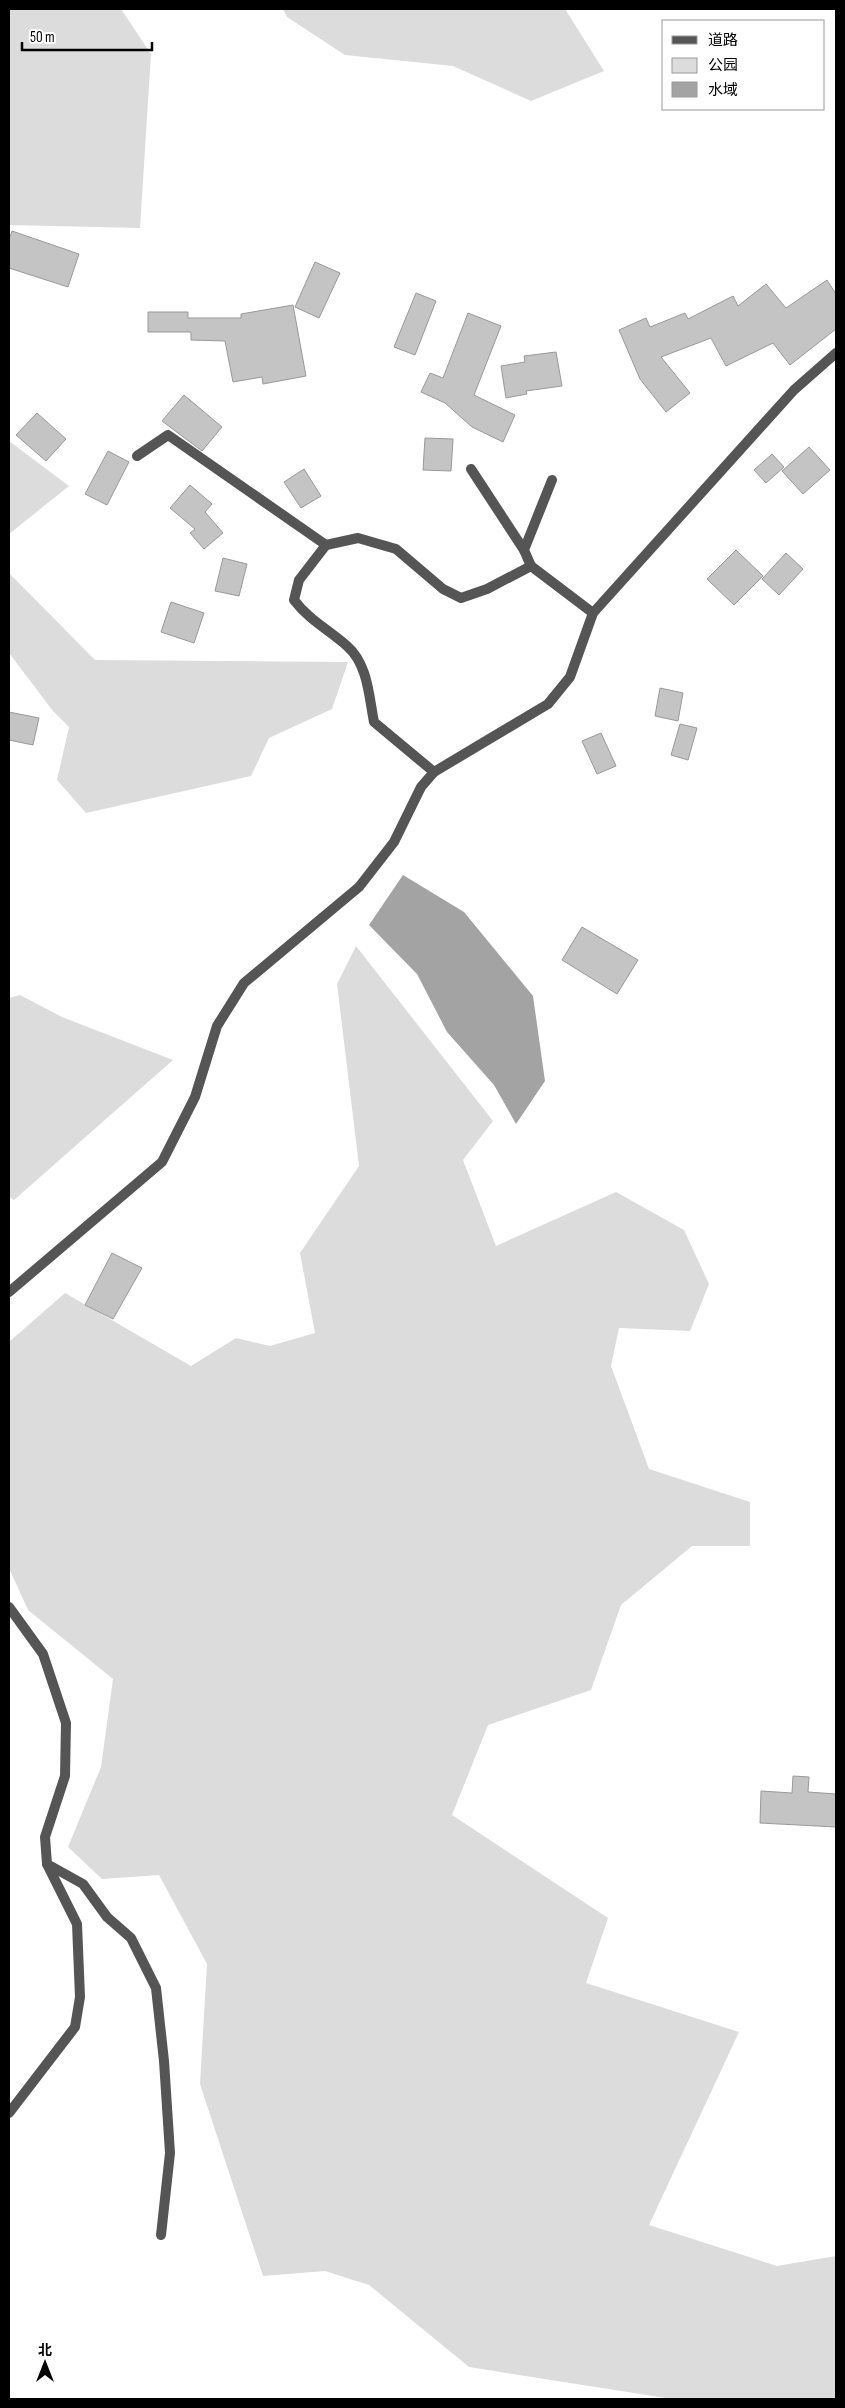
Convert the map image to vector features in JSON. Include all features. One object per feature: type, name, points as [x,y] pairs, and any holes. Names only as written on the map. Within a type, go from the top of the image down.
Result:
[{"type":"street","points":[[9,1292],[162,1162],[195,1097],[217,1026],[244,982],[359,887],[394,842],[421,788],[434,772],[548,704],[570,677],[593,613],[794,390],[836,353]]},
{"type":"street","points":[[137,456],[168,435],[326,545]]},
{"type":"street","points":[[471,468],[524,550],[531,566],[593,613]]},
{"type":"street","points":[[524,550],[552,480]]},
{"type":"street","points":[[434,772],[374,722],[365,673],[349,648],[305,615],[294,600],[299,580],[326,545],[358,538],[396,549],[443,589],[461,598],[487,589],[531,566]]},
{"type":"street","points":[[9,1607],[43,1654],[66,1722],[65,1776],[44,1837],[47,1864],[77,1924],[80,1997],[75,2027],[9,2113]]},
{"type":"street","points":[[47,1864],[83,1884],[108,1917],[132,1938],[156,1988],[164,2061],[170,2153],[161,2235]]},
{"type":"green space","points":[[9,9],[121,9],[151,54],[140,228],[9,225]]},
{"type":"green space","points":[[283,9],[565,9],[604,71],[531,101],[453,66],[345,55],[287,17]]},
{"type":"green space","points":[[9,441],[69,486],[9,534]]},
{"type":"green space","points":[[9,573],[95,660],[348,662],[332,709],[269,738],[251,776],[86,813],[57,780],[69,727],[53,711],[9,653]]},
{"type":"green space","points":[[356,946],[493,1121],[463,1160],[496,1246],[616,1192],[684,1230],[709,1284],[690,1331],[619,1328],[611,1366],[649,1469],[750,1502],[750,1546],[692,1546],[621,1605],[591,1690],[488,1725],[452,1815],[608,1918],[586,1983],[739,2032],[649,2225],[777,2266],[836,2256],[836,2399],[672,2399],[469,2367],[369,2285],[325,2271],[263,2276],[200,2084],[207,1964],[159,1875],[102,1879],[68,1847],[101,1767],[113,1679],[28,1610],[9,1568],[9,1342],[65,1293],[191,1366],[236,1338],[270,1346],[315,1333],[300,1253],[359,1166],[337,984]]},
{"type":"green space","points":[[20,995],[62,1017],[173,1060],[14,1200],[9,1197],[9,998]]},
{"type":"water","points":[[403,875],[464,912],[533,996],[545,1081],[516,1124],[494,1085],[447,1032],[417,974],[369,925]]},
{"type":"building","points":[[12,231],[79,254],[68,287],[9,268],[9,240]]},
{"type":"building","points":[[315,262],[340,273],[319,318],[295,307]]},
{"type":"building","points":[[827,280],[836,294],[836,329],[790,365],[773,343],[726,366],[711,338],[661,357],[690,393],[666,412],[640,379],[619,330],[646,318],[650,327],[685,313],[688,319],[733,296],[738,306],[766,284],[786,308]]},
{"type":"building","points":[[416,293],[436,301],[415,355],[394,347]]},
{"type":"building","points":[[293,305],[306,376],[263,384],[262,377],[233,382],[225,341],[191,340],[191,332],[148,332],[148,312],[188,312],[188,318],[241,318],[241,314]]},
{"type":"building","points":[[468,313],[501,326],[474,395],[515,415],[503,442],[472,427],[445,403],[421,392],[430,373],[443,378]]},
{"type":"building","points":[[556,352],[562,386],[526,391],[527,394],[506,398],[501,366],[525,362],[524,356]]},
{"type":"building","points":[[184,395],[222,427],[202,451],[162,421]]},
{"type":"building","points":[[37,413],[66,439],[46,461],[16,435]]},
{"type":"building","points":[[425,438],[453,439],[451,471],[423,470]]},
{"type":"building","points":[[809,447],[830,470],[803,494],[782,471]]},
{"type":"building","points":[[108,451],[129,462],[107,505],[85,494]]},
{"type":"building","points":[[772,454],[784,467],[766,483],[754,470]]},
{"type":"building","points":[[304,469],[321,496],[301,508],[284,482]]},
{"type":"building","points":[[190,485],[212,504],[205,512],[223,533],[204,549],[190,533],[195,529],[170,508]]},
{"type":"building","points":[[736,550],[763,576],[734,605],[707,579]]},
{"type":"building","points":[[786,553],[803,569],[779,595],[762,579]]},
{"type":"building","points":[[223,558],[247,564],[239,596],[215,591]]},
{"type":"building","points":[[171,602],[204,613],[194,643],[161,632]]},
{"type":"building","points":[[660,688],[683,693],[678,721],[655,716]]},
{"type":"building","points":[[9,712],[39,718],[33,745],[9,740]]},
{"type":"building","points":[[680,724],[697,728],[688,760],[671,755]]},
{"type":"building","points":[[601,733],[616,766],[597,774],[582,741]]},
{"type":"building","points":[[582,927],[638,960],[617,994],[562,960]]},
{"type":"building","points":[[112,1253],[142,1268],[113,1319],[85,1305]]},
{"type":"building","points":[[793,1776],[809,1777],[808,1792],[836,1794],[836,1827],[760,1823],[761,1791],[792,1793]]}]
